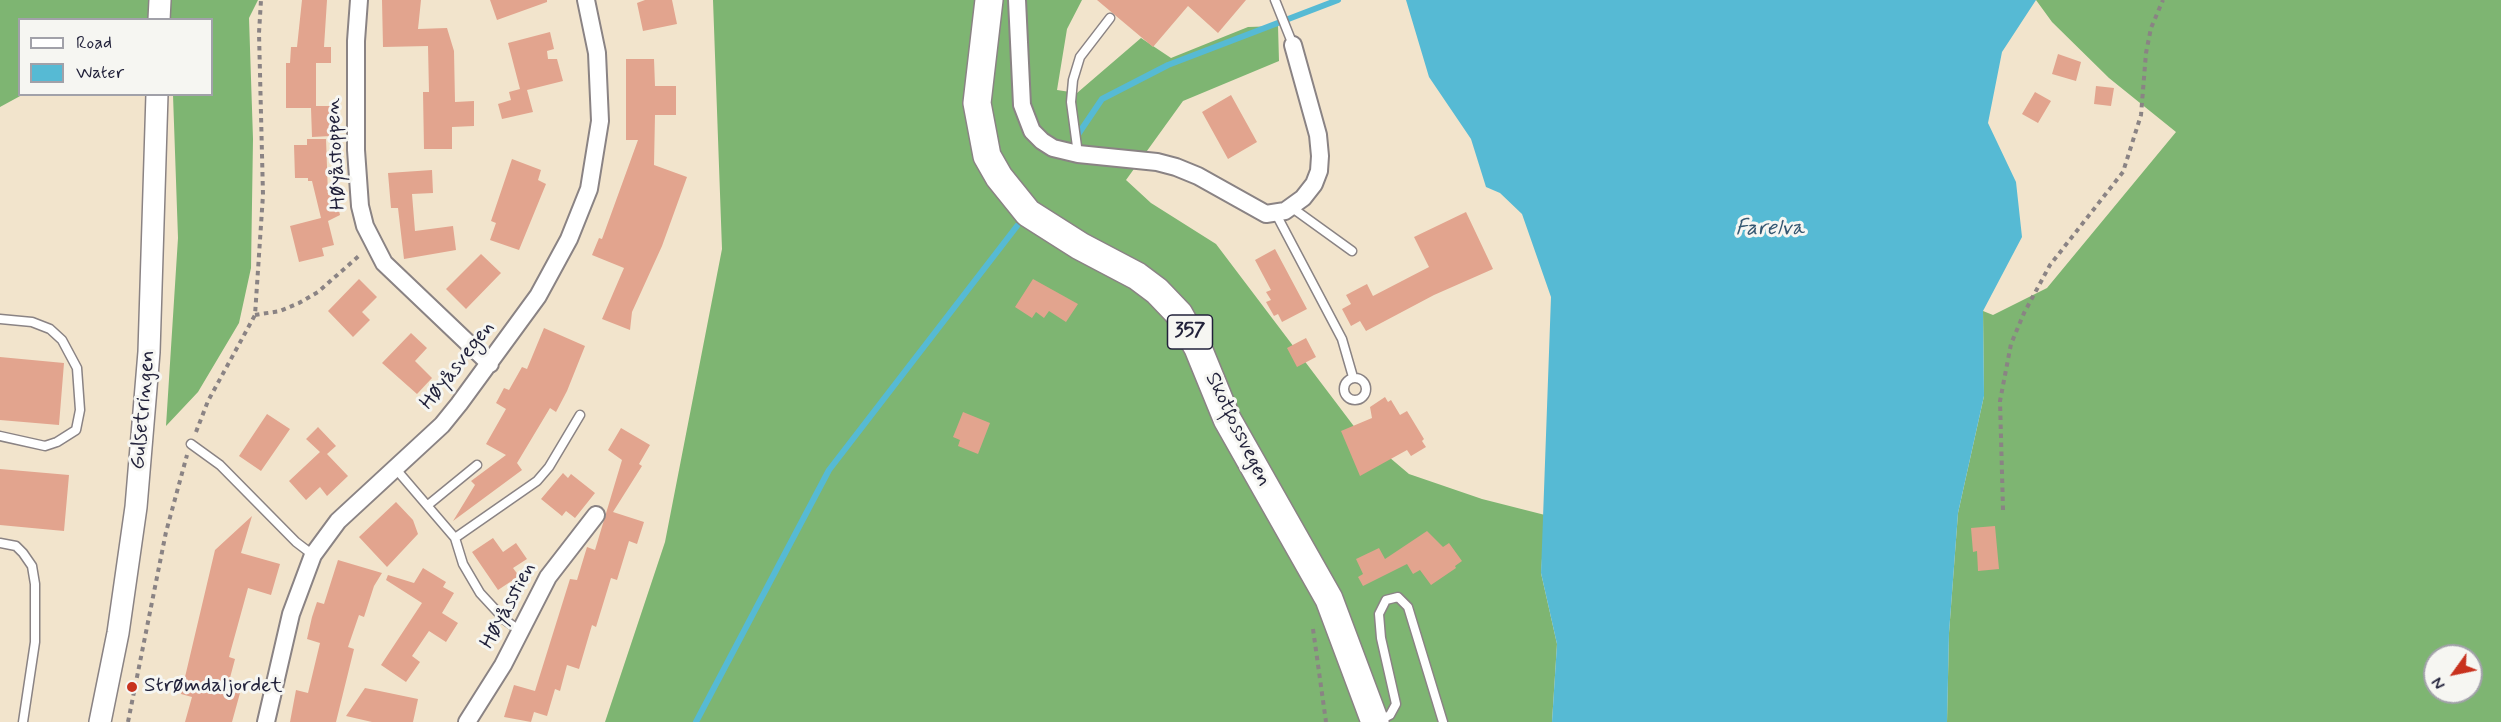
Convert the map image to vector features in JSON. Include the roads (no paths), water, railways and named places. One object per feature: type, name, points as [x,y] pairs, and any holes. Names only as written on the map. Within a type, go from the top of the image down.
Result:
[{"type":"main road","name":"Skotfossvegen","points":[[989,0],[977,103],[980,128],[991,163],[1014,198],[1028,213],[1080,246],[1137,276],[1157,291],[1179,314],[1198,348],[1227,419],[1329,599],[1376,722]]},
{"type":"street","points":[[159,18],[160,0]]},
{"type":"street","name":"Høyåstoppen","points":[[359,0],[356,41],[356,150],[360,206],[374,247],[401,281],[490,364]]},
{"type":"street","name":"Høyåsvegen","points":[[266,722],[291,614],[313,555],[338,521],[442,424],[490,364],[538,297],[554,269],[588,189],[600,121],[601,91],[597,53],[586,0]]},
{"type":"street","points":[[1017,0],[1020,87],[1026,120],[1032,131],[1053,148],[1078,154],[1157,162],[1176,167],[1198,176],[1253,209],[1266,214],[1283,211],[1303,198],[1314,184],[1320,156],[1318,135],[1293,45]]},
{"type":"street","name":"Gulsetringen","points":[[100,722],[118,633],[136,507],[149,352],[157,96]]},
{"type":"street","name":"Høyåsstien","points":[[467,722],[503,665],[548,577],[596,515]]},
{"type":"lane","points":[[1275,0],[1293,45]]},
{"type":"lane","points":[[1078,154],[1071,102],[1073,80],[1080,57],[1110,18]]},
{"type":"lane","points":[[1283,211],[1352,251]]},
{"type":"lane","points":[[1283,211],[1316,290],[1342,339],[1353,377]]},
{"type":"lane","points":[[0,319],[32,322],[50,329],[62,340],[77,368],[80,410],[76,430],[57,442],[45,446],[0,436]]},
{"type":"lane","points":[[455,538],[537,481],[549,467],[580,415]]},
{"type":"lane","points":[[191,444],[220,465],[296,542],[313,555]]},
{"type":"lane","points":[[428,506],[477,465]]},
{"type":"lane","points":[[395,468],[455,538],[463,564],[475,587],[491,606],[519,630]]},
{"type":"lane","points":[[0,543],[16,546],[23,553],[32,567],[35,584],[35,642],[23,722]]},
{"type":"lane","points":[[1376,722],[1390,715],[1396,704],[1381,638],[1379,614],[1386,600],[1398,597],[1408,607],[1443,722]]},
{"type":"water","name":"Farelva","points":[[1406,0],[2036,0],[2002,52],[1988,123],[2016,182],[2022,237],[1983,311],[1984,396],[1958,513],[1949,633],[1947,722],[1552,722],[1557,644],[1541,573],[1551,297],[1522,214],[1500,193],[1486,187],[1471,139],[1429,77]]},
{"type":"waterway","points":[[1077,136],[1102,99],[1168,65],[1338,0]]},
{"type":"waterway","points":[[696,722],[829,470],[1017,226]]},
{"type":"place","name":"Strømdaljordet","points":[[132,687]]}]
